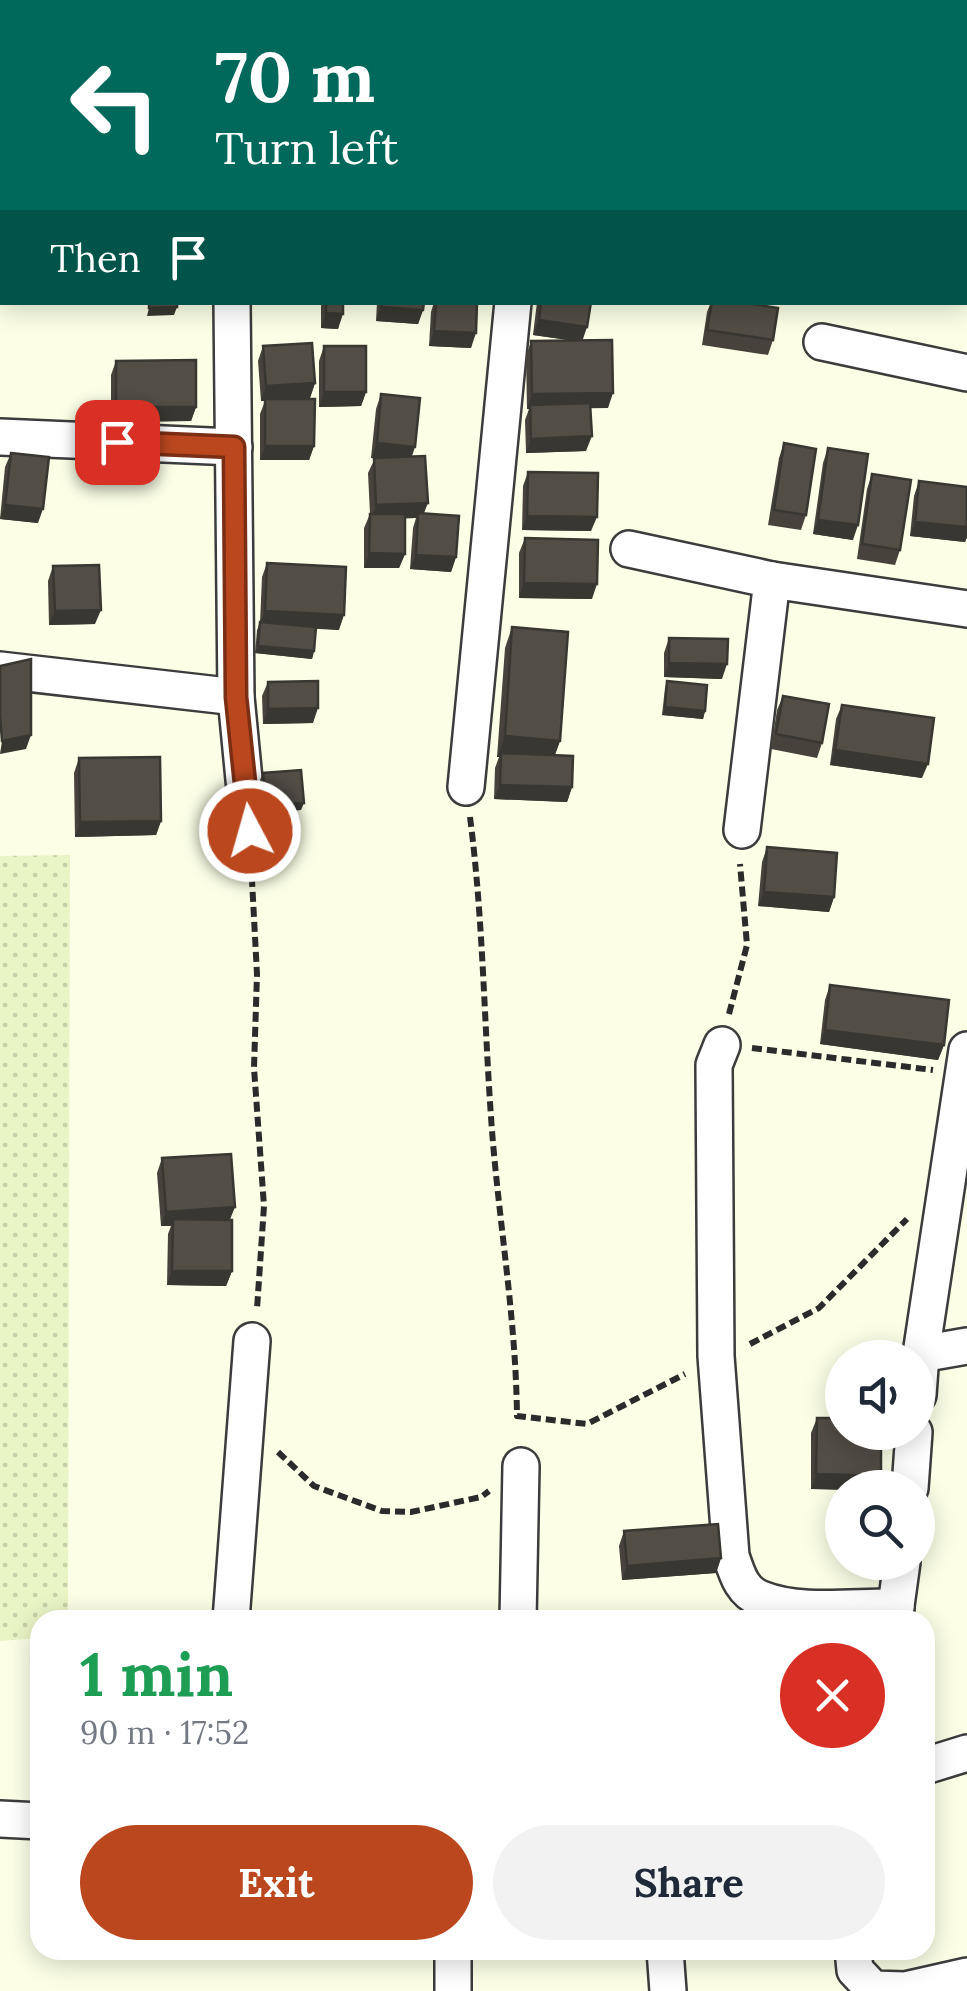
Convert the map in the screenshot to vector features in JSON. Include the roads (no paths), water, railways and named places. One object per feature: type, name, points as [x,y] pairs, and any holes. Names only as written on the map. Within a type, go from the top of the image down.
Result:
[{"type":"street","points":[[232,305],[236,697],[250,831]]},
{"type":"street","points":[[466,788],[513,305]]},
{"type":"street","points":[[822,342],[967,373]]},
{"type":"street","points":[[0,437],[234,447]]},
{"type":"street","points":[[629,549],[772,580],[967,609]]},
{"type":"street","points":[[742,830],[772,580]]},
{"type":"street","points":[[0,670],[236,697]]},
{"type":"street","points":[[722,1045],[714,1065],[716,1356],[723,1503],[739,1582],[760,1599],[844,1610]]},
{"type":"street","points":[[923,1340],[965,1062]]},
{"type":"street","points":[[232,1610],[252,1341]]},
{"type":"street","points":[[935,1352],[967,1346]]},
{"type":"street","points":[[518,1610],[521,1466]]},
{"type":"street","points":[[896,1610],[900,1580]]},
{"type":"street","points":[[935,1763],[967,1754]]},
{"type":"street","points":[[0,1818],[30,1820]]},
{"type":"street","points":[[453,1960],[453,1991]]},
{"type":"street","points":[[666,1960],[668,1991]]},
{"type":"street","points":[[854,1960],[855,1970],[873,1989],[905,1990],[967,1976]]}]
